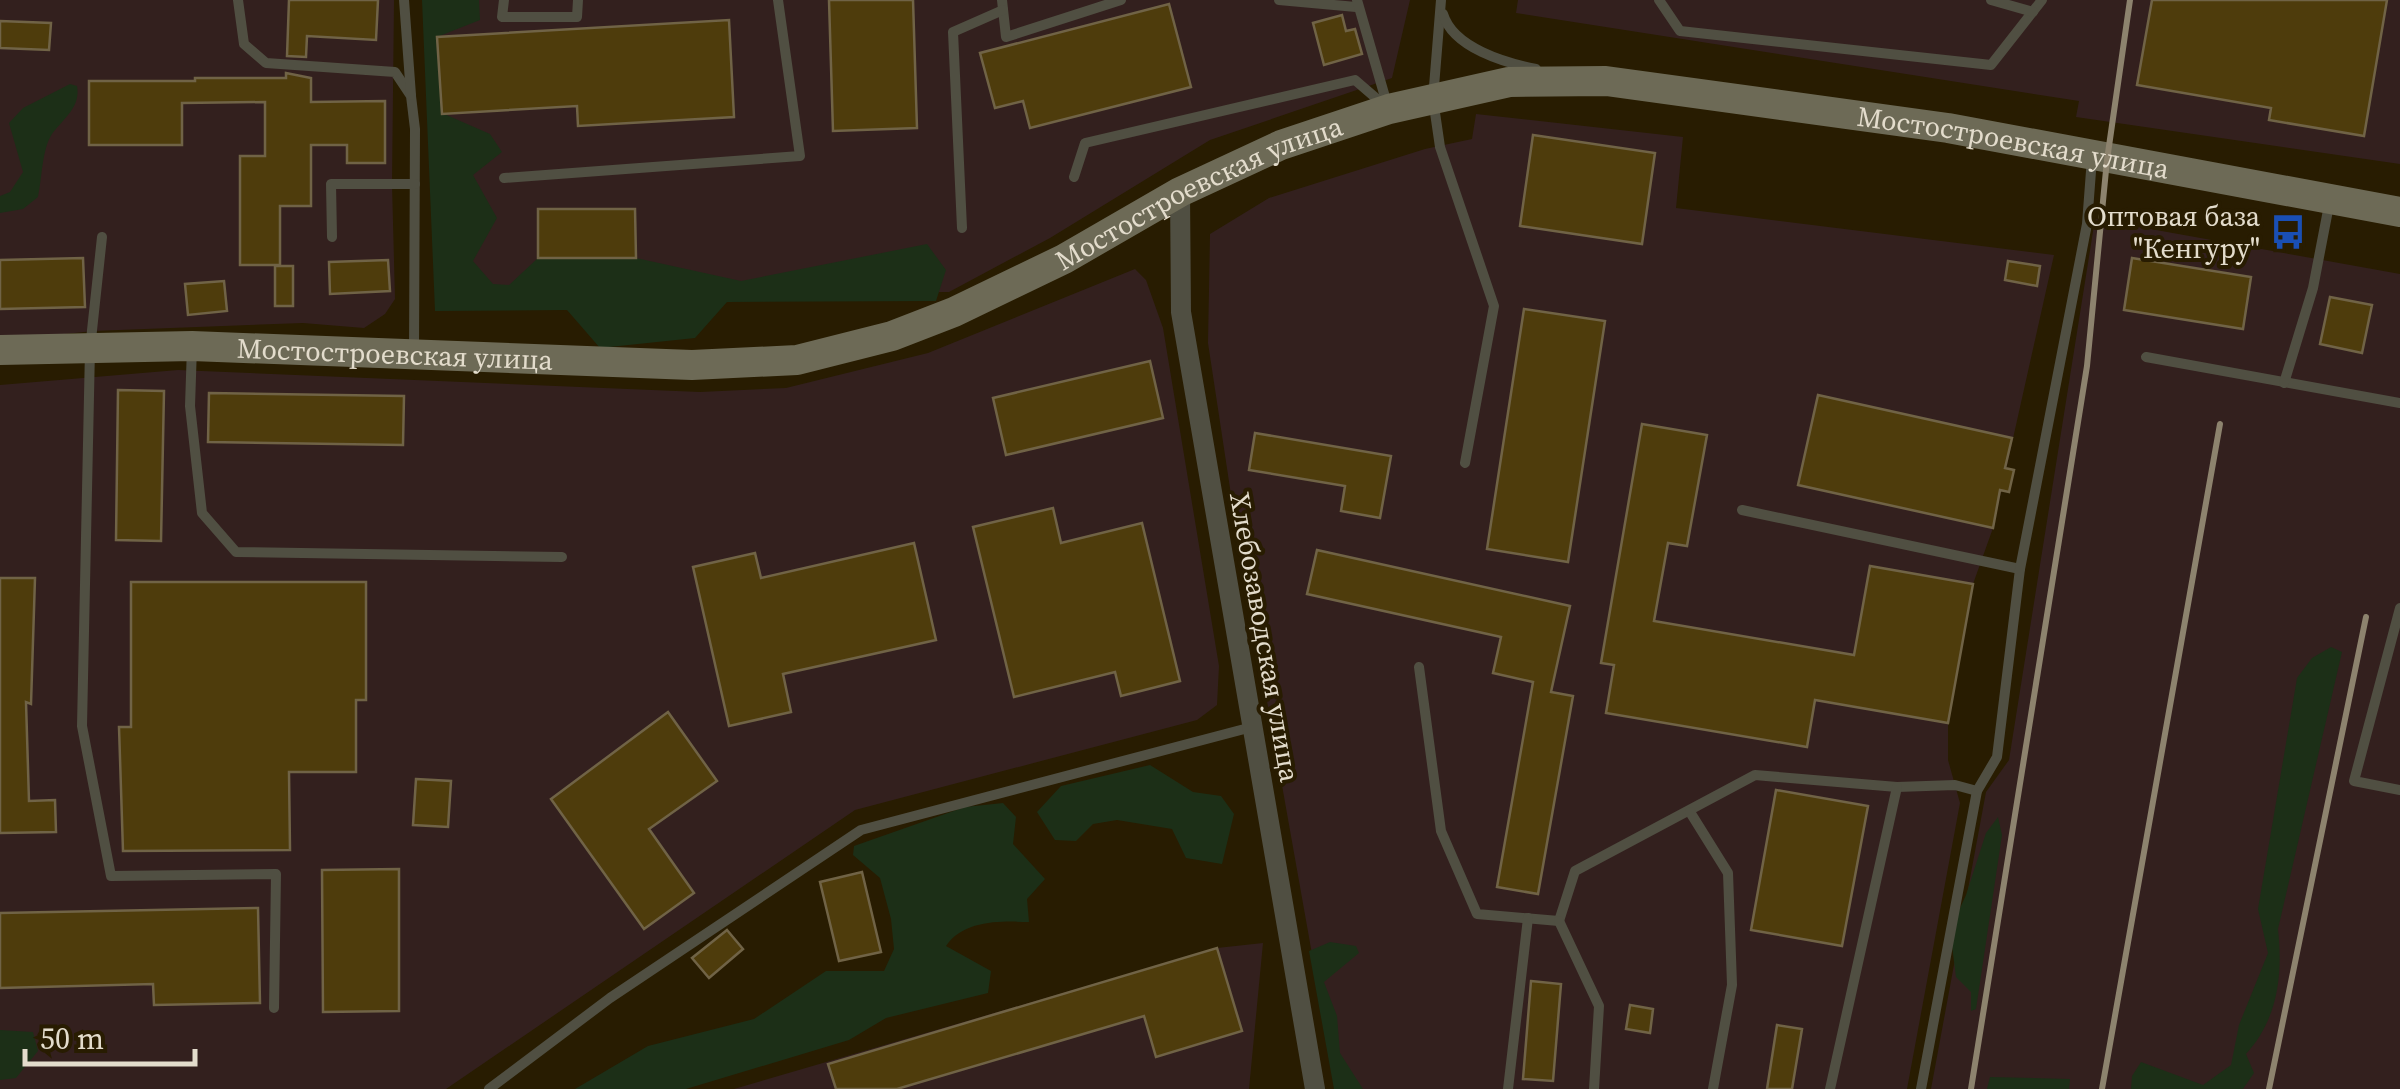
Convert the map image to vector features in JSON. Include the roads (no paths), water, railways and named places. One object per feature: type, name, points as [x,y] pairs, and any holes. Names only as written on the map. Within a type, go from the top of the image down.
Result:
[{"type":"main road","name":"Мостостроевская улица","points":[[0,350],[192,346],[692,364],[797,360],[892,336],[954,312],[1064,258],[1180,192],[1282,145],[1388,109],[1510,82],[1606,81],[1948,128],[2400,212]]},
{"type":"street","name":"Хлебозаводская улица","points":[[1180,192],[1181,312],[1315,1089]]},
{"type":"lane","points":[[238,0],[244,44],[266,63],[395,72],[411,96]]},
{"type":"lane","points":[[404,0],[415,129],[414,353]]},
{"type":"lane","points":[[504,0],[502,18],[577,16],[578,0]]},
{"type":"lane","points":[[504,178],[800,156],[778,0]]},
{"type":"lane","points":[[962,228],[952,32],[1003,5],[1006,37],[1121,0]]},
{"type":"lane","points":[[1279,0],[1356,4],[1388,109]]},
{"type":"lane","points":[[1659,0],[1680,30],[1991,65],[2042,0]]},
{"type":"lane","points":[[1991,0],[2033,12]]},
{"type":"lane","points":[[1441,3],[1446,24],[1473,47],[1510,64],[1606,81]]},
{"type":"lane","points":[[1441,3],[1434,99],[1440,147],[1494,306],[1464,463]]},
{"type":"lane","points":[[1074,178],[1086,143],[1356,80],[1388,109]]},
{"type":"lane","points":[[1921,1089],[1976,791],[1997,758],[2020,569],[2087,224],[2092,156]]},
{"type":"lane","points":[[332,237],[331,184],[414,184]]},
{"type":"lane","points":[[2284,383],[2313,288],[2330,199]]},
{"type":"lane","points":[[102,236],[90,349],[82,726],[110,876],[276,874],[274,1008]]},
{"type":"lane","points":[[192,346],[190,406],[202,513],[236,552],[562,558]]},
{"type":"lane","points":[[2146,357],[2400,403]]},
{"type":"lane","points":[[1742,510],[2020,569]]},
{"type":"lane","points":[[2400,608],[2354,781],[2400,790]]},
{"type":"lane","points":[[1418,667],[1441,830],[1477,914],[1559,921]]},
{"type":"lane","points":[[489,1089],[610,998],[861,830],[1252,727]]},
{"type":"lane","points":[[1594,1089],[1599,1006],[1559,921],[1575,871],[1755,775],[1897,787],[1955,784],[1976,791]]},
{"type":"lane","points":[[1830,1089],[1897,787]]},
{"type":"lane","points":[[1690,812],[1728,873],[1732,985],[1714,1089]]},
{"type":"lane","points":[[1508,1089],[1528,918]]},
{"type":"railway","points":[[1971,1089],[2087,366],[2107,160],[2130,0]]},
{"type":"railway","points":[[2102,1089],[2220,424]]},
{"type":"railway","points":[[2269,1089],[2366,617]]},
{"type":"place","name":"Оптовая база \"Кенгуру\"","points":[[2288,232]]}]
